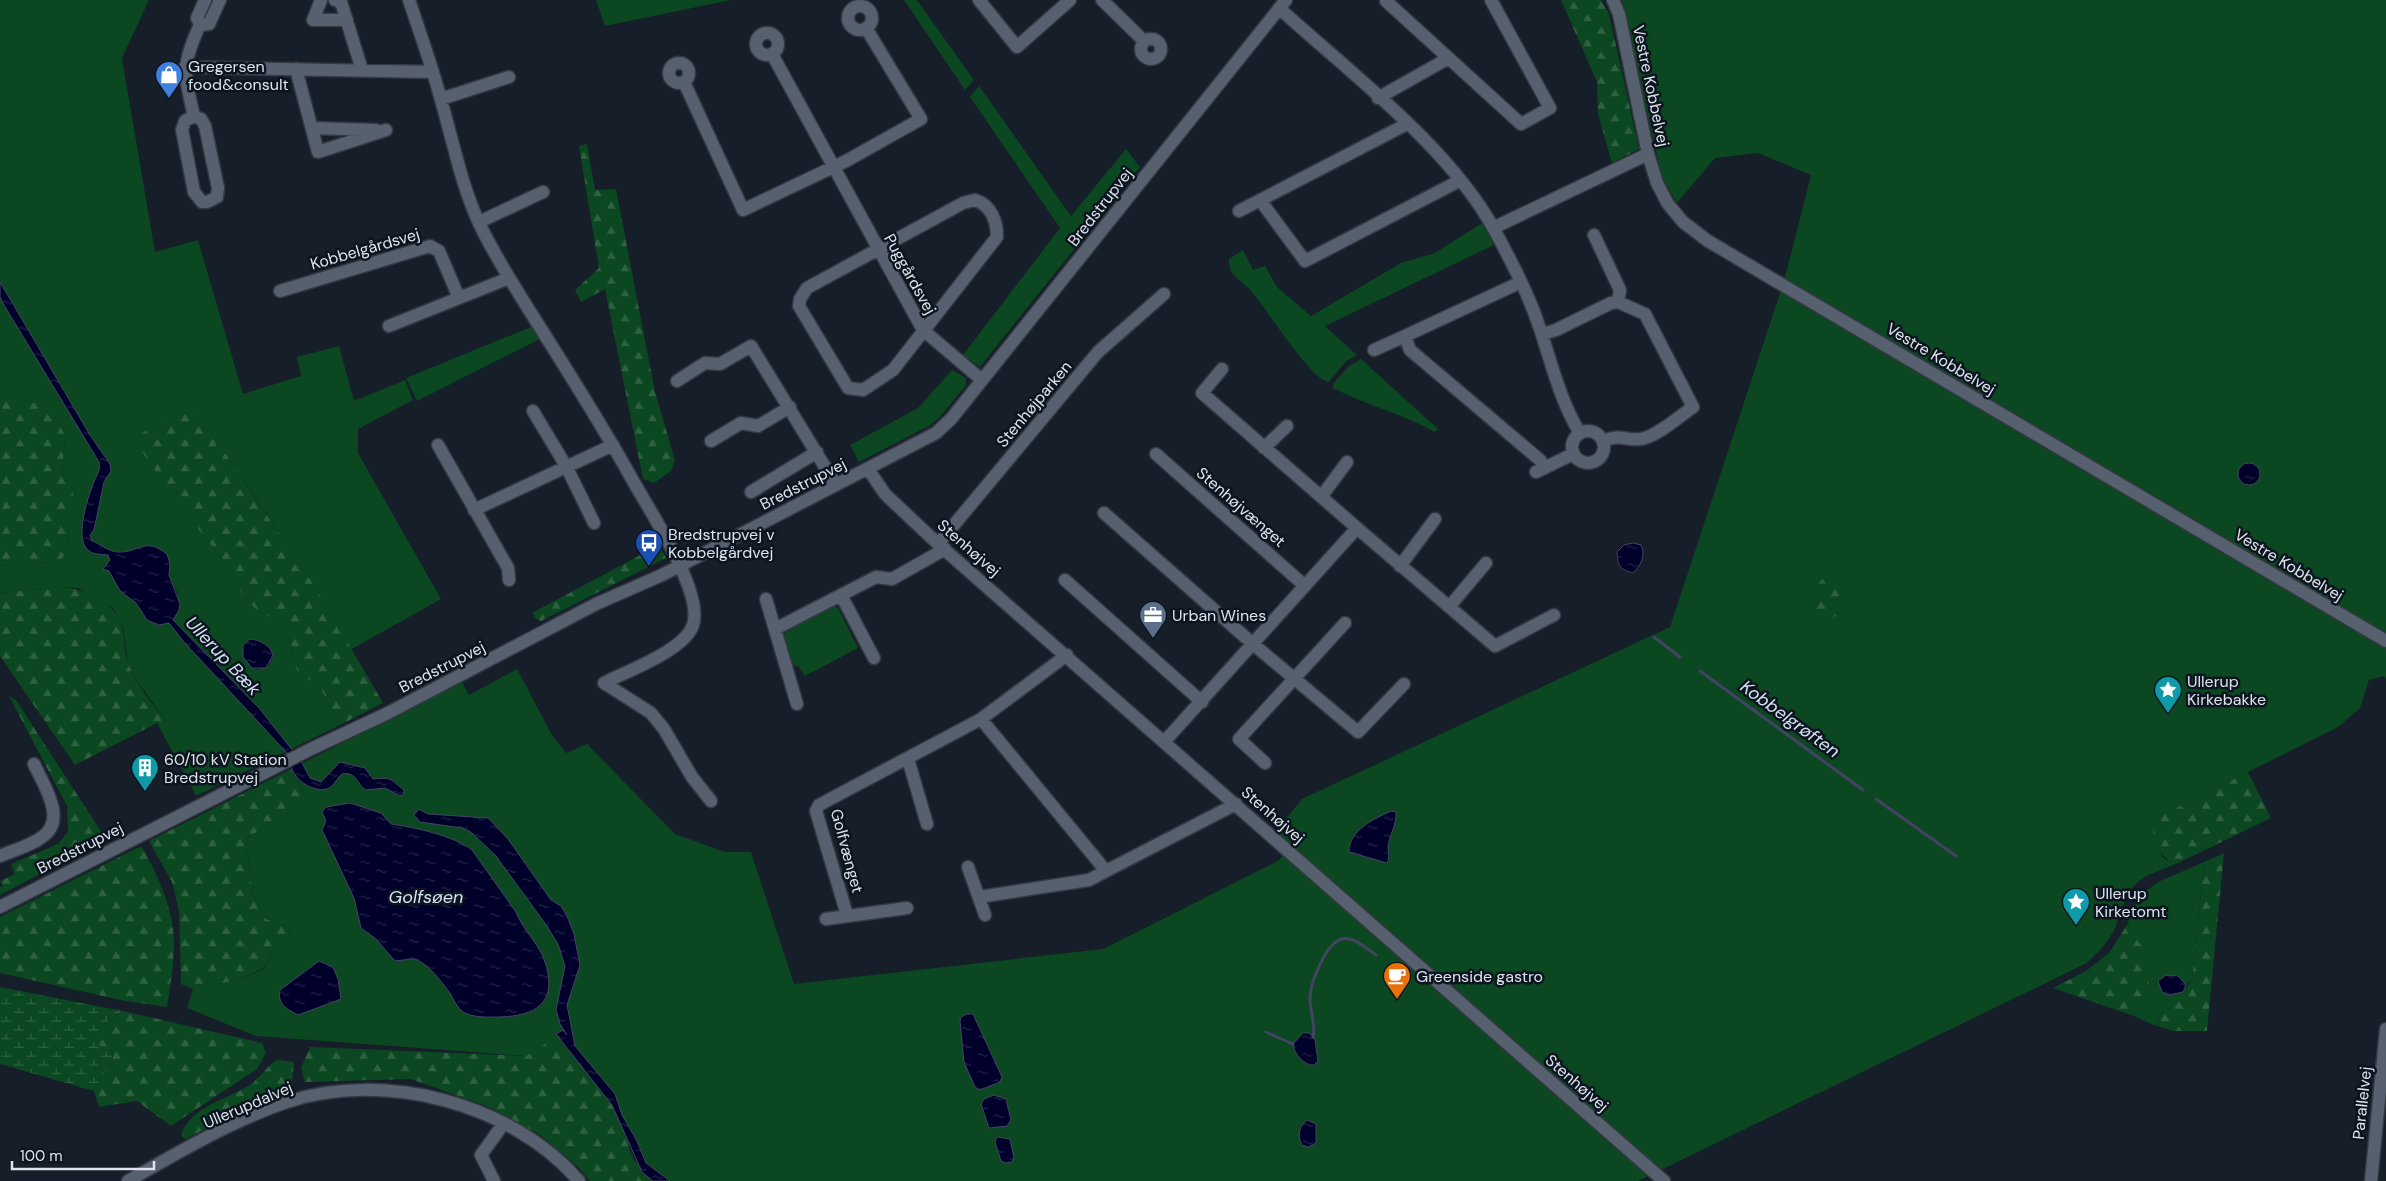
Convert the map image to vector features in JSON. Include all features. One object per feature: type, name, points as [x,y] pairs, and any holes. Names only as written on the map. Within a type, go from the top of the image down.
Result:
[{"type":"street","points":[[194,116],[186,82],[185,67],[187,52],[200,25],[197,18],[205,0]]},
{"type":"street","points":[[200,25],[209,24],[220,0]]},
{"type":"street","points":[[321,0],[313,20],[347,20]]},
{"type":"street","points":[[335,0],[340,2],[347,20],[362,70]]},
{"type":"street","points":[[409,0],[433,72],[464,183],[479,222],[509,278],[614,445],[687,580],[695,609],[693,625],[687,636],[677,645],[604,683],[651,713],[664,728],[692,777],[711,801]]},
{"type":"street","points":[[979,0],[1018,48],[1070,0]]},
{"type":"street","points":[[1102,0],[1144,41]]},
{"type":"street","points":[[1387,0],[1447,59],[1521,124],[1550,108],[1491,0]]},
{"type":"street","name":"Vestre Kobbelvej","points":[[1614,0],[1619,14],[1648,154],[1657,183],[1668,204],[1683,222],[1708,241],[2386,641]]},
{"type":"street","points":[[1283,4],[1440,156],[1493,228],[1521,282],[1542,334],[1563,401],[1580,433]]},
{"type":"street","name":"Bredstrupvej","points":[[0,907],[293,758],[388,713],[596,604],[680,566],[868,469],[940,429],[982,380],[1251,47],[1283,4]]},
{"type":"street","points":[[684,82],[743,210],[846,161],[921,119],[866,28]]},
{"type":"street","name":"Puggårdsvej","points":[[772,54],[923,330],[982,380]]},
{"type":"street","points":[[1378,98],[1447,59]]},
{"type":"street","points":[[185,67],[433,72]]},
{"type":"street","points":[[296,68],[318,152],[386,130],[312,128]]},
{"type":"street","points":[[441,99],[508,77]]},
{"type":"street","points":[[194,116],[201,119],[205,126],[218,188],[217,197],[207,202],[202,202],[194,192],[182,130],[186,121],[194,116]]},
{"type":"street","points":[[1239,211],[1407,124]]},
{"type":"street","points":[[1493,228],[1648,154]]},
{"type":"street","points":[[1260,200],[1305,261],[1459,181]]},
{"type":"street","points":[[479,222],[543,192]]},
{"type":"street","points":[[975,200],[982,202],[991,212],[997,226],[997,237],[923,330],[893,370],[884,377],[863,390],[848,388],[800,306],[800,299],[807,288],[963,204],[975,200]]},
{"type":"street","points":[[1594,235],[1620,290],[1618,302]]},
{"type":"street","name":"Kobbelgårdsvej","points":[[280,292],[430,246],[439,251],[459,298]]},
{"type":"street","points":[[388,326],[509,278]]},
{"type":"street","points":[[1374,350],[1521,282]]},
{"type":"street","name":"Stenhøjparken","points":[[941,546],[1098,352],[1164,294]]},
{"type":"street","points":[[1542,334],[1618,302],[1645,314],[1693,407],[1649,438],[1639,440],[1615,436],[1603,441]]},
{"type":"street","points":[[1405,336],[1410,350],[1540,460],[1540,470],[1573,454]]},
{"type":"street","points":[[677,381],[705,363],[720,364],[751,346],[836,485]]},
{"type":"street","points":[[1222,370],[1202,393],[1400,566],[1495,646],[1554,615]]},
{"type":"street","points":[[711,441],[741,423],[758,426],[790,407]]},
{"type":"street","points":[[533,411],[566,466],[594,523]]},
{"type":"street","points":[[1264,448],[1287,426]]},
{"type":"street","points":[[1585,431],[1596,432],[1603,441],[1603,452],[1595,462],[1584,463],[1573,454],[1573,441],[1580,433],[1585,431]]},
{"type":"street","points":[[438,444],[508,568],[509,580]]},
{"type":"street","points":[[474,510],[614,445]]},
{"type":"street","points":[[751,492],[817,452]]},
{"type":"street","name":"Stenhøjvænget","points":[[1156,454],[1306,586]]},
{"type":"street","points":[[1321,497],[1346,462]]},
{"type":"street","name":"Stenhøjvej","points":[[868,469],[885,494],[941,546],[1664,1181]]},
{"type":"street","points":[[1104,513],[1253,644],[1358,732],[1404,684]]},
{"type":"street","points":[[1400,566],[1435,519]]},
{"type":"street","points":[[1164,742],[1202,702],[1356,528]]},
{"type":"street","points":[[775,629],[876,577],[892,579],[941,546]]},
{"type":"street","points":[[1449,607],[1486,562]]},
{"type":"street","points":[[1065,580],[1202,702]]},
{"type":"street","points":[[841,595],[874,658]]},
{"type":"street","points":[[766,599],[797,704]]},
{"type":"street","points":[[1265,763],[1239,739],[1345,623]]},
{"type":"street","name":"Golfvænget","points":[[847,916],[816,811],[819,805],[981,719],[1067,655]]},
{"type":"street","points":[[981,719],[1106,871]]},
{"type":"street","points":[[908,758],[927,824]]},
{"type":"street","points":[[0,856],[43,837],[53,823],[54,808],[34,764]]},
{"type":"street","points":[[979,897],[1089,880],[1236,804]]},
{"type":"street","points":[[968,867],[984,915]]},
{"type":"street","name":"Golfvænget","points":[[826,919],[907,908]]},
{"type":"street","name":"Parallelvej","points":[[2371,1181],[2386,1029]]},
{"type":"street","name":"Ullerupdalvej","points":[[128,1181],[239,1122],[288,1102],[335,1092],[413,1092],[461,1104],[504,1123],[541,1147],[578,1181]]},
{"type":"street","points":[[494,1181],[481,1155],[504,1123]]},
{"type":"green space","points":[[0,0],[149,0],[122,58],[155,252],[198,240],[243,394],[301,376],[297,357],[339,346],[354,401],[405,380],[413,400],[358,429],[358,453],[441,599],[350,650],[294,555],[191,403],[184,408],[188,517],[218,553],[241,592],[256,610],[271,618],[287,632],[297,671],[320,687],[340,725],[196,796],[157,723],[165,719],[136,680],[128,663],[123,628],[113,608],[78,588],[64,587],[0,593],[0,566],[60,561],[65,555],[74,503],[73,490],[62,474],[65,434],[35,403],[0,393]],"holes":[[[109,551],[128,551],[170,564],[169,575],[178,594],[173,617],[150,616],[138,599],[120,584]],[[250,639],[268,646],[273,655],[269,666],[258,670],[250,666],[243,657]]]},
{"type":"green space","points":[[596,0],[731,0],[605,26]]},
{"type":"green space","points":[[904,0],[917,0],[974,80],[965,90]]},
{"type":"green space","points":[[1561,0],[1601,0],[1609,14],[1639,149],[1612,163],[1598,114],[1597,82]]},
{"type":"green space","points":[[1622,0],[2386,0],[2386,679],[2384,676],[2369,680],[2360,708],[2338,727],[2152,820],[2162,857],[2174,865],[2149,875],[2136,884],[2128,895],[2110,937],[2087,963],[1638,1181],[653,1181],[558,1037],[526,1056],[256,1036],[187,1008],[193,989],[238,980],[264,969],[276,948],[286,940],[291,928],[266,919],[253,895],[246,838],[308,803],[291,769],[462,682],[469,695],[517,669],[552,735],[566,753],[587,744],[675,834],[725,852],[751,852],[794,984],[1103,949],[1278,861],[1290,848],[1274,833],[1302,799],[1670,627],[1784,281],[1811,175],[1758,153],[1715,158],[1677,203],[1662,178]]},
{"type":"green space","points":[[979,86],[1071,216],[1126,149],[1140,167],[980,367],[963,355],[1060,228],[970,97]]},
{"type":"green space","points":[[587,144],[595,190],[616,189],[655,392],[675,460],[671,471],[654,483],[643,479],[605,289],[581,302],[575,290],[599,268],[579,146]]},
{"type":"green space","points":[[1482,223],[1494,245],[1325,326],[1357,355],[1346,361],[1329,382],[1321,379],[1311,370],[1252,292],[1233,274],[1229,265],[1229,259],[1243,250],[1253,270],[1265,266],[1277,287],[1311,316],[1401,263],[1435,253]]},
{"type":"green space","points":[[531,327],[540,339],[417,401],[406,378]]},
{"type":"green space","points":[[1361,359],[1438,429],[1435,432],[1333,388],[1333,384],[1348,367]]},
{"type":"green space","points":[[952,370],[966,378],[966,385],[940,417],[929,426],[859,462],[850,445],[918,408]]},
{"type":"green space","points":[[0,393],[35,403],[43,408],[54,418],[65,434],[62,474],[73,490],[74,503],[65,555],[60,561],[0,566]]},
{"type":"green space","points":[[191,402],[317,590],[383,703],[340,725],[320,687],[297,671],[287,632],[271,618],[256,610],[241,592],[218,553],[188,517],[133,439]]},
{"type":"green space","points":[[659,545],[666,558],[541,621],[535,618],[532,613]]},
{"type":"green space","points":[[1826,575],[1840,587],[1846,605],[1843,610],[1831,618],[1811,617],[1818,584]]},
{"type":"green space","points":[[64,587],[91,594],[114,611],[122,628],[126,656],[132,673],[145,694],[165,719],[75,765],[0,656],[0,593]]},
{"type":"green space","points":[[832,605],[838,608],[858,648],[805,676],[799,667],[792,665],[784,639],[785,630]]},
{"type":"green space","points":[[9,696],[16,700],[106,839],[0,895],[0,887],[3,886],[0,881],[15,874],[11,864],[58,844],[68,832],[67,806]]},
{"type":"green space","points":[[291,769],[308,803],[246,838],[253,895],[266,919],[291,928],[286,940],[276,948],[264,968],[238,980],[193,989],[181,984],[179,911],[172,882],[149,841]]},
{"type":"green space","points":[[2248,772],[2271,818],[2174,865],[2168,860],[2157,846],[2152,820]]},
{"type":"green space","points":[[142,847],[160,883],[172,922],[174,954],[167,1007],[125,1001],[0,973],[0,917]]},
{"type":"green space","points":[[2224,853],[2207,1031],[2174,1031],[2156,1026],[2169,995],[2183,992],[2192,980],[2204,862]]},
{"type":"green space","points":[[2204,862],[2192,980],[2186,985],[2178,976],[2162,992],[2169,995],[2156,1026],[2134,1016],[2149,983],[2127,925],[2138,897],[2158,882]]},
{"type":"green space","points":[[2127,925],[2145,951],[2149,983],[2134,1016],[2053,988],[2086,971],[2109,953]]},
{"type":"green space","points":[[0,987],[123,1011],[105,1024],[99,1032],[97,1043],[113,1057],[94,1091],[0,1064]]},
{"type":"green space","points":[[123,1011],[262,1043],[266,1053],[257,1069],[171,1126],[137,1101],[99,1107],[94,1091],[113,1057],[96,1043],[97,1037],[105,1024]]},
{"type":"green space","points":[[558,1036],[612,1105],[634,1160],[653,1181],[590,1181],[578,1167],[540,1135],[486,1106],[411,1079],[305,1082],[301,1068],[310,1047],[526,1056]]},
{"type":"green space","points":[[278,1060],[294,1062],[291,1090],[272,1096],[185,1139],[181,1136],[185,1126],[200,1111],[250,1085]]},
{"type":"water","points":[[0,282],[90,435],[110,464],[111,471],[104,482],[94,530],[90,535],[92,541],[115,552],[125,552],[152,546],[167,554],[170,564],[169,575],[180,604],[173,620],[259,708],[301,761],[310,778],[321,782],[340,762],[365,768],[373,779],[384,778],[390,780],[404,790],[403,795],[400,796],[385,788],[366,790],[351,774],[342,774],[332,786],[323,790],[312,788],[303,783],[293,771],[287,753],[184,642],[169,623],[159,625],[147,620],[136,603],[120,591],[109,571],[103,569],[110,560],[108,555],[89,551],[82,538],[85,509],[90,491],[99,471],[99,462],[4,305],[0,297]]},
{"type":"water","points":[[2249,463],[2257,466],[2260,474],[2257,482],[2249,485],[2241,482],[2238,474],[2241,466]]},
{"type":"water","points":[[1633,543],[1641,545],[1643,556],[1633,573],[1620,566],[1617,552],[1624,545]]},
{"type":"water","points":[[250,639],[264,644],[272,651],[273,655],[266,668],[252,668],[243,657],[243,645]]},
{"type":"water","name":"Golfsøen","points":[[350,803],[381,813],[391,824],[445,836],[472,850],[516,912],[544,958],[549,978],[545,998],[540,1005],[523,1014],[512,1016],[482,1017],[465,1013],[426,965],[414,959],[394,960],[376,939],[361,928],[354,898],[322,830],[326,821],[322,812],[326,807]]},
{"type":"water","points":[[419,809],[428,814],[488,818],[508,839],[551,900],[561,906],[574,934],[580,965],[567,1005],[575,1046],[615,1094],[622,1115],[637,1141],[646,1163],[670,1181],[653,1181],[642,1172],[612,1105],[556,1034],[563,1030],[567,1035],[560,1024],[556,1010],[565,966],[558,944],[547,926],[496,856],[471,832],[462,828],[420,822],[414,815]]},
{"type":"water","points":[[1391,811],[1396,812],[1396,817],[1388,847],[1389,857],[1387,863],[1349,852],[1353,837],[1358,831]]},
{"type":"water","points":[[319,961],[333,967],[338,979],[341,999],[298,1015],[281,1002],[280,990]]},
{"type":"water","points":[[2166,975],[2178,976],[2186,985],[2183,992],[2169,995],[2162,992],[2158,981]]},
{"type":"water","points":[[973,1014],[1002,1077],[1000,1082],[980,1090],[975,1087],[964,1062],[960,1021],[961,1017]]},
{"type":"water","points":[[1303,1033],[1309,1033],[1315,1040],[1318,1061],[1314,1065],[1307,1064],[1294,1048],[1293,1044]]},
{"type":"water","points":[[994,1095],[1006,1099],[1011,1120],[1007,1126],[989,1128],[981,1104],[984,1099]]},
{"type":"water","points":[[1307,1120],[1316,1124],[1316,1143],[1308,1147],[1302,1145],[1299,1134],[1302,1125]]},
{"type":"water","points":[[997,1137],[1010,1139],[1014,1158],[1012,1162],[1005,1163],[1001,1161],[995,1142]]},
{"type":"waterway","name":"Kobbelgrøften","points":[[1654,637],[1680,657]]},
{"type":"waterway","name":"Kobbelgrøften","points":[[1700,671],[1863,790]]},
{"type":"waterway","name":"Kobbelgrøften","points":[[1876,799],[1956,856]]},
{"type":"waterway","points":[[1313,1037],[1311,992],[1320,964],[1330,948],[1342,939],[1351,939],[1376,955]]},
{"type":"waterway","points":[[1266,1032],[1293,1044]]},
{"type":"place","name":"Gregersen food&consult","points":[[169,99]]},
{"type":"place","name":"Bredstrupvej v Kobbelgårdvej","points":[[649,567]]},
{"type":"place","name":"Urban Wines","points":[[1153,639]]},
{"type":"place","name":"Ullerup Kirkebakke","points":[[2168,714]]},
{"type":"place","name":"60/10 kV Station Bredstrupvej","points":[[145,792]]},
{"type":"place","name":"Ullerup Kirketomt","points":[[2076,926]]},
{"type":"place","name":"Greenside gastro","points":[[1397,1000]]},
{"type":"water label","name":"Ullerup Bæk","points":[[223,656]]}]
